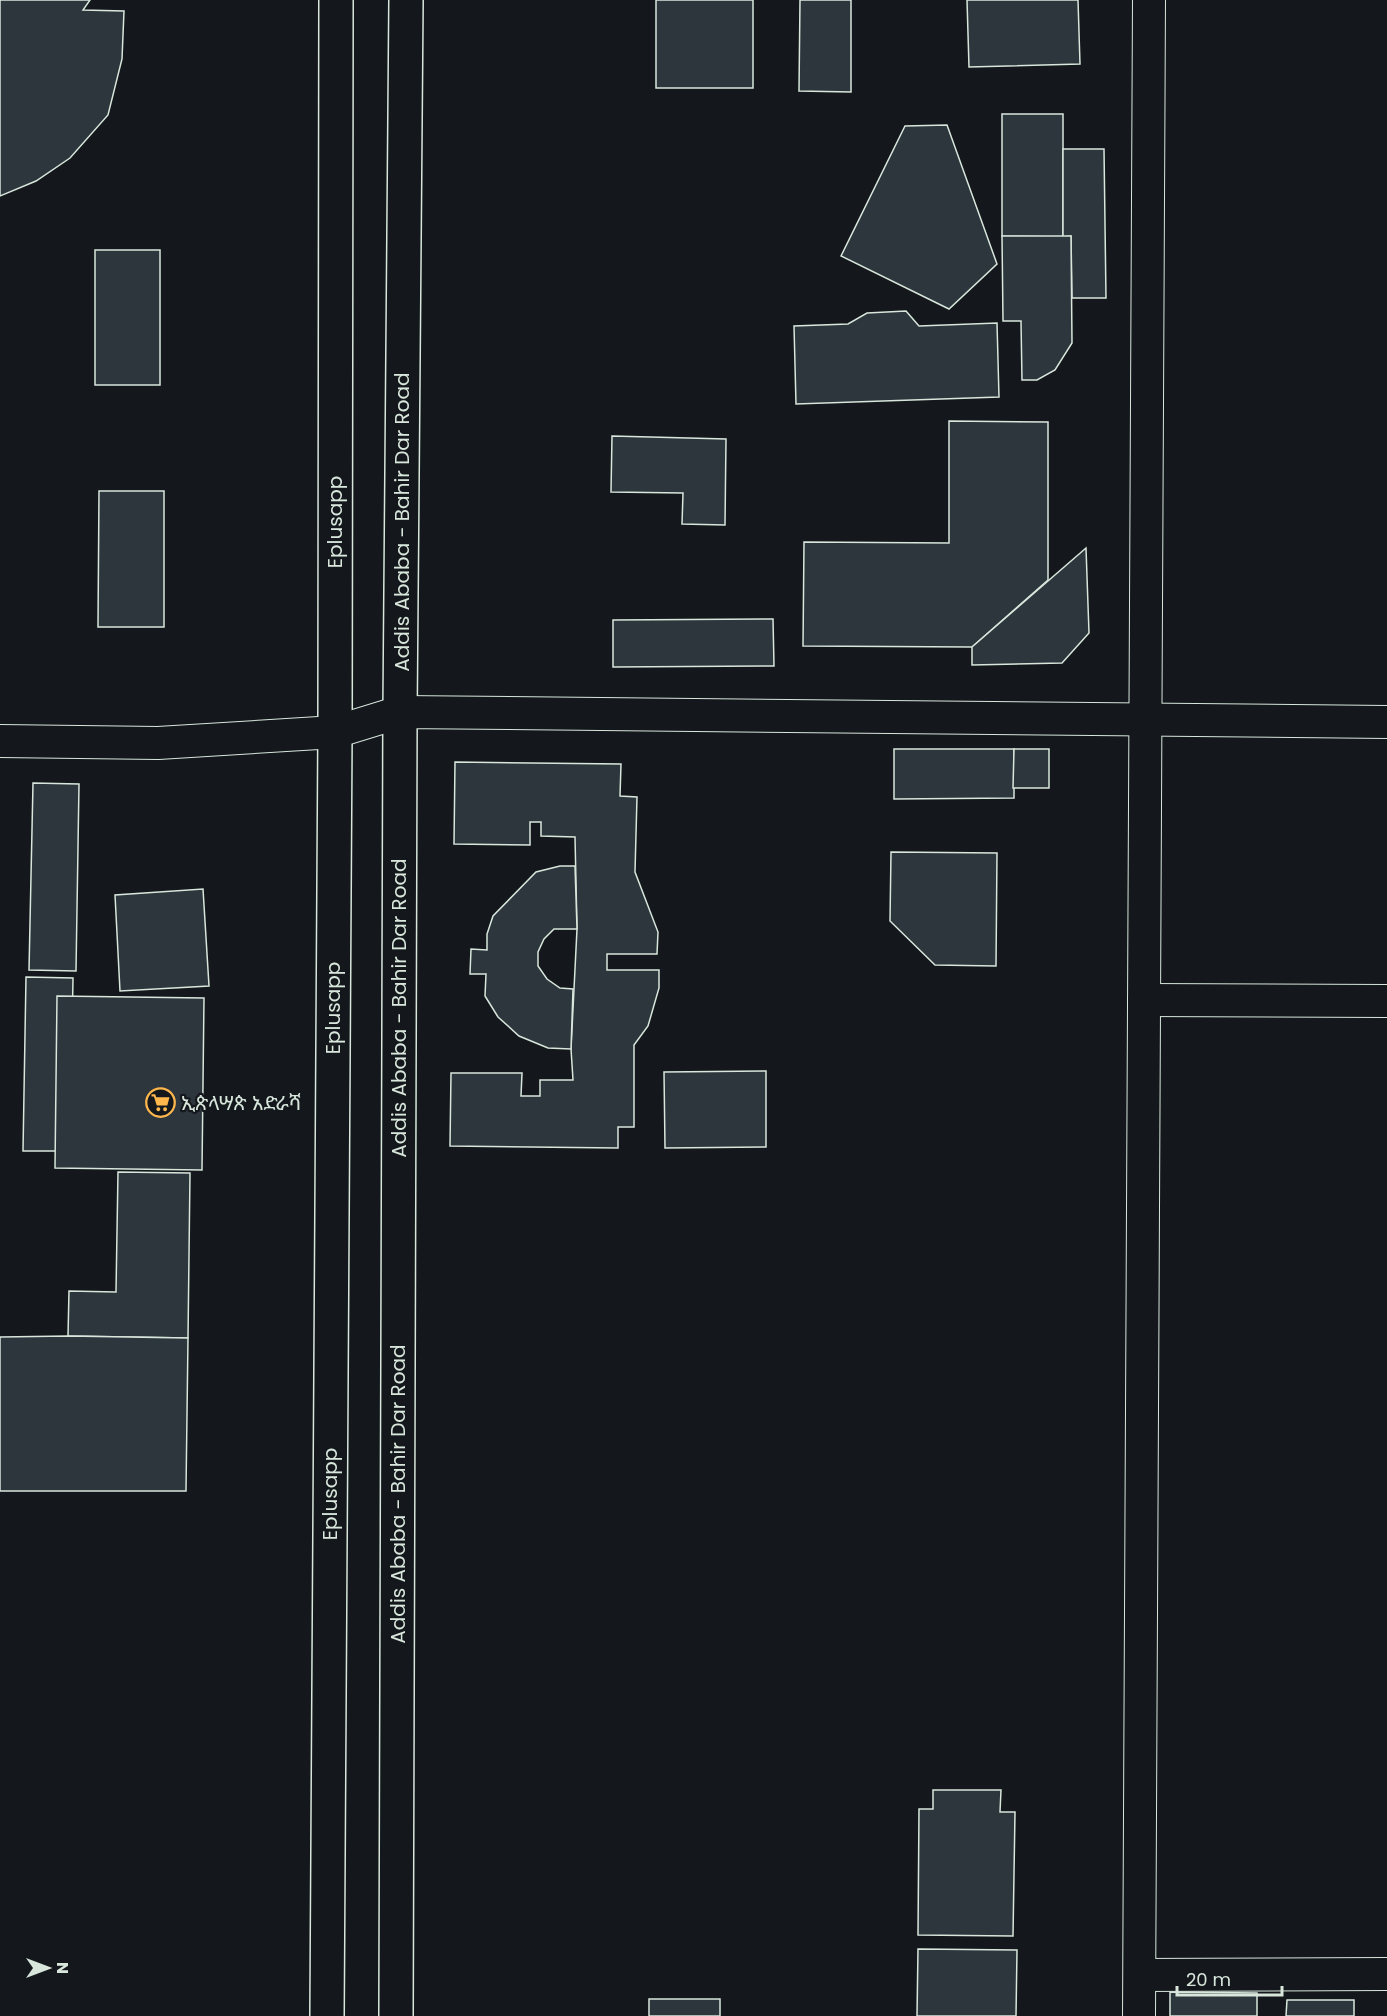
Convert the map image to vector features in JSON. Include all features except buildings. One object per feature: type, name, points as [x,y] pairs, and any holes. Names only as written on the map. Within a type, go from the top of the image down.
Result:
[{"type":"highway","name":"Eplusapp","points":[[327,2016],[335,732],[336,0]]},
{"type":"highway","name":"Addis Ababa - Bahir Dar Road","points":[[396,2016],[400,712],[406,0]]},
{"type":"street","points":[[1139,2016],[1149,0]]},
{"type":"street","points":[[0,741],[158,743],[335,732],[400,712],[1387,722]]},
{"type":"street","points":[[1144,1000],[1387,1001]]},
{"type":"street","points":[[1140,1976],[1387,1974]]},
{"type":"place","name":"ኢጵላሣጵ አድራሻ","points":[[160,1103]]}]
